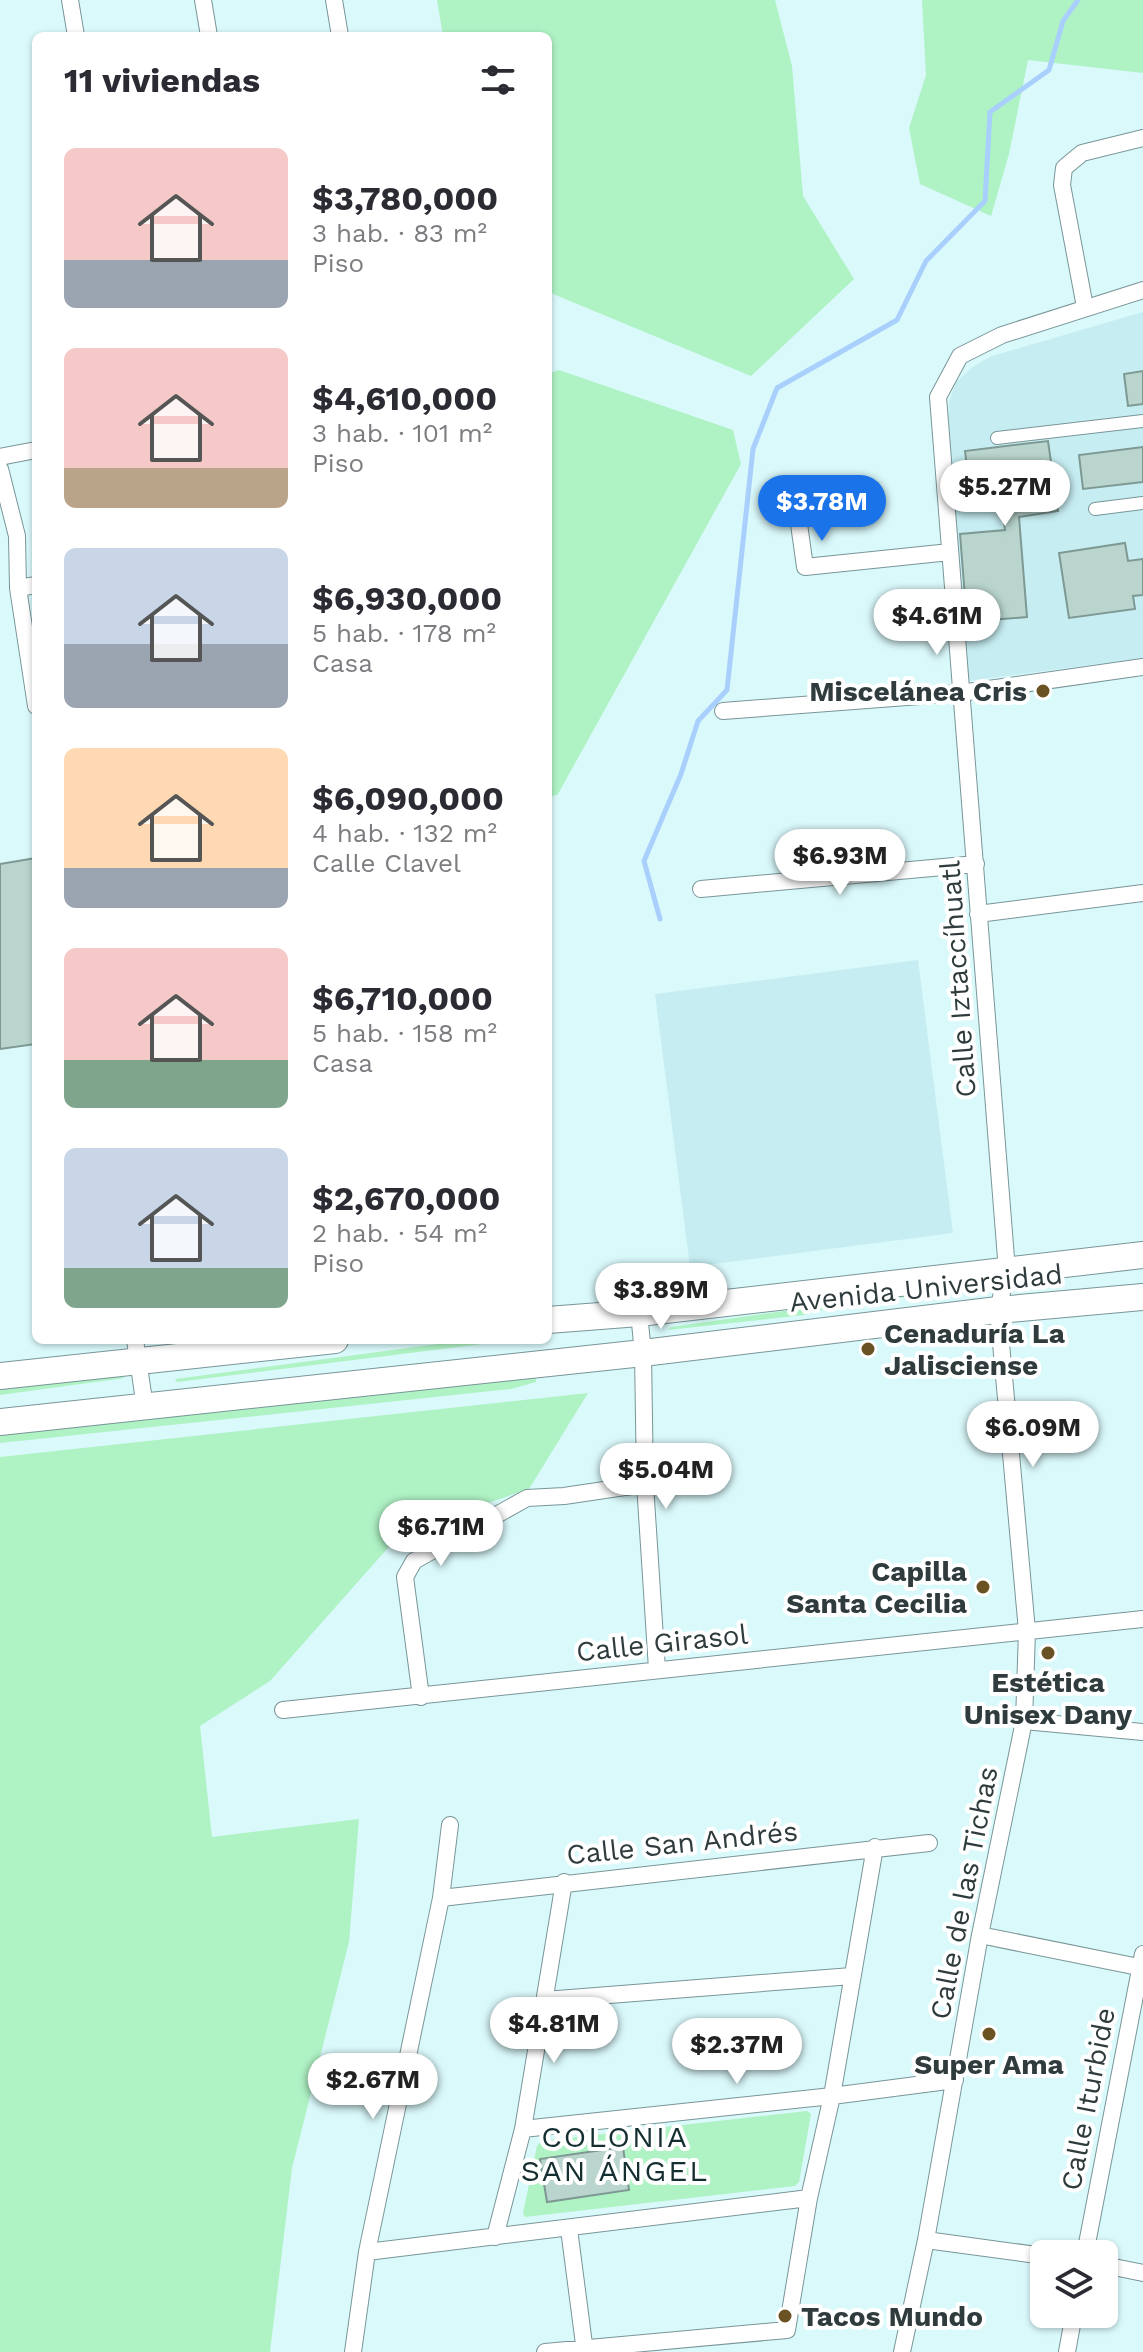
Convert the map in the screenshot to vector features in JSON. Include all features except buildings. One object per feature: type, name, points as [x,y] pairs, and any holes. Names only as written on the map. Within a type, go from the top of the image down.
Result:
[{"type":"main road","name":"Avenida Universidad","points":[[552,1320],[639,1313],[1143,1255]]},
{"type":"main road","name":"Avenida Universidad","points":[[0,1422],[643,1353],[998,1310],[1143,1297]]},
{"type":"main road","points":[[0,1376],[137,1350],[256,1344]]},
{"type":"street","points":[[70,0],[75,32]]},
{"type":"street","points":[[203,0],[208,32]]},
{"type":"street","points":[[334,0],[339,32]]},
{"type":"street","points":[[1143,138],[1082,153],[1064,168],[1062,185],[1085,307],[1143,290]]},
{"type":"street","name":"Calle Iztaccíhuatl","points":[[998,1310],[1007,1271],[938,397],[960,356],[1002,335],[1085,307]]},
{"type":"street","points":[[997,438],[1143,421]]},
{"type":"street","points":[[0,457],[32,451]]},
{"type":"street","points":[[0,469],[17,536],[18,588],[32,680]]},
{"type":"street","points":[[1095,509],[1143,503]]},
{"type":"street","points":[[799,524],[805,567],[950,552]]},
{"type":"street","points":[[18,588],[32,586]]},
{"type":"street","points":[[723,711],[960,693],[1143,667]]},
{"type":"street","points":[[701,889],[976,864]]},
{"type":"street","points":[[978,914],[1143,893]]},
{"type":"street","name":"Calle de las Tichas","points":[[902,2352],[926,2240],[980,1935],[1024,1721],[1027,1631],[998,1310]]},
{"type":"street","points":[[639,1313],[643,1353],[645,1484],[657,1669]]},
{"type":"street","points":[[137,1350],[145,1407]]},
{"type":"street","points":[[421,1697],[405,1577],[414,1561],[527,1498],[645,1484]]},
{"type":"street","name":"Calle Girasol","points":[[283,1710],[1143,1619]]},
{"type":"street","points":[[1024,1721],[1143,1732]]},
{"type":"street","points":[[353,2352],[367,2252],[441,1898],[450,1825]]},
{"type":"street","name":"Calle San Andrés","points":[[441,1898],[929,1843]]},
{"type":"street","points":[[545,2352],[787,2330],[875,1847]]},
{"type":"street","points":[[495,2237],[523,2129],[564,1882]]},
{"type":"street","points":[[980,1935],[1142,1963]]},
{"type":"street","name":"Calle Iturbide","points":[[1088,2240],[1142,1963]]},
{"type":"street","points":[[545,2000],[852,1976]]},
{"type":"street","points":[[523,2129],[955,2080]]},
{"type":"street","points":[[367,2252],[809,2198]]},
{"type":"street","points":[[569,2229],[585,2350]]},
{"type":"street","points":[[926,2240],[1030,2254]]},
{"type":"street","points":[[1118,2268],[1143,2273]]},
{"type":"street","points":[[1067,2352],[1071,2328]]},
{"type":"shaded area","points":[[1143,312],[1143,658],[968,681],[948,435],[949,402],[956,382],[974,366],[992,356]]},
{"type":"shaded area","points":[[918,960],[953,1233],[690,1267],[655,994]]},
{"type":"green space","points":[[437,0],[775,0],[792,66],[803,196],[854,279],[751,376],[553,294],[552,32],[442,32]]},
{"type":"green space","points":[[922,0],[1143,0],[1143,73],[1028,60],[1009,154],[991,216],[920,184],[909,128],[926,75]]},
{"type":"green space","points":[[559,370],[733,430],[741,464],[558,794],[552,796],[552,373]]},
{"type":"green space","points":[[962,1287],[952,1292],[844,1304],[804,1315],[668,1330],[671,1327],[798,1309],[842,1298]]},
{"type":"green space","points":[[438,1344],[481,1344],[177,1382],[175,1379]]},
{"type":"green space","points":[[119,1375],[125,1378],[0,1395],[0,1389]]},
{"type":"green space","points":[[536,1377],[536,1382],[511,1389],[0,1443],[0,1431]]},
{"type":"green space","points":[[588,1393],[529,1489],[402,1532],[270,1681],[200,1726],[212,1837],[359,1819],[349,1942],[292,2168],[270,2352],[0,2352],[0,1457]]},
{"type":"green space","points":[[807,2111],[811,2114],[799,2182],[795,2186],[525,2217],[523,2213],[537,2146],[541,2141]]},
{"type":"waterway","points":[[660,919],[644,861],[681,774],[698,721],[727,690],[753,449],[777,388],[897,320],[926,261],[985,201],[990,112],[1049,70],[1063,21],[1078,0]]},
{"type":"place","name":"Miscelánea Cris","points":[[1043,691]]},
{"type":"place","name":"Cenaduría La Jalisciense","points":[[868,1349]]},
{"type":"place","name":"Capilla Santa Cecilia","points":[[983,1587]]},
{"type":"place","name":"Estética Unisex Dany","points":[[1048,1653]]},
{"type":"place","name":"Super Ama","points":[[989,2034]]},
{"type":"place","name":"Tacos Mundo","points":[[785,2316]]},
{"type":"district","name":"COLONIA SAN ÁNGEL","points":[[615,2153]]}]
